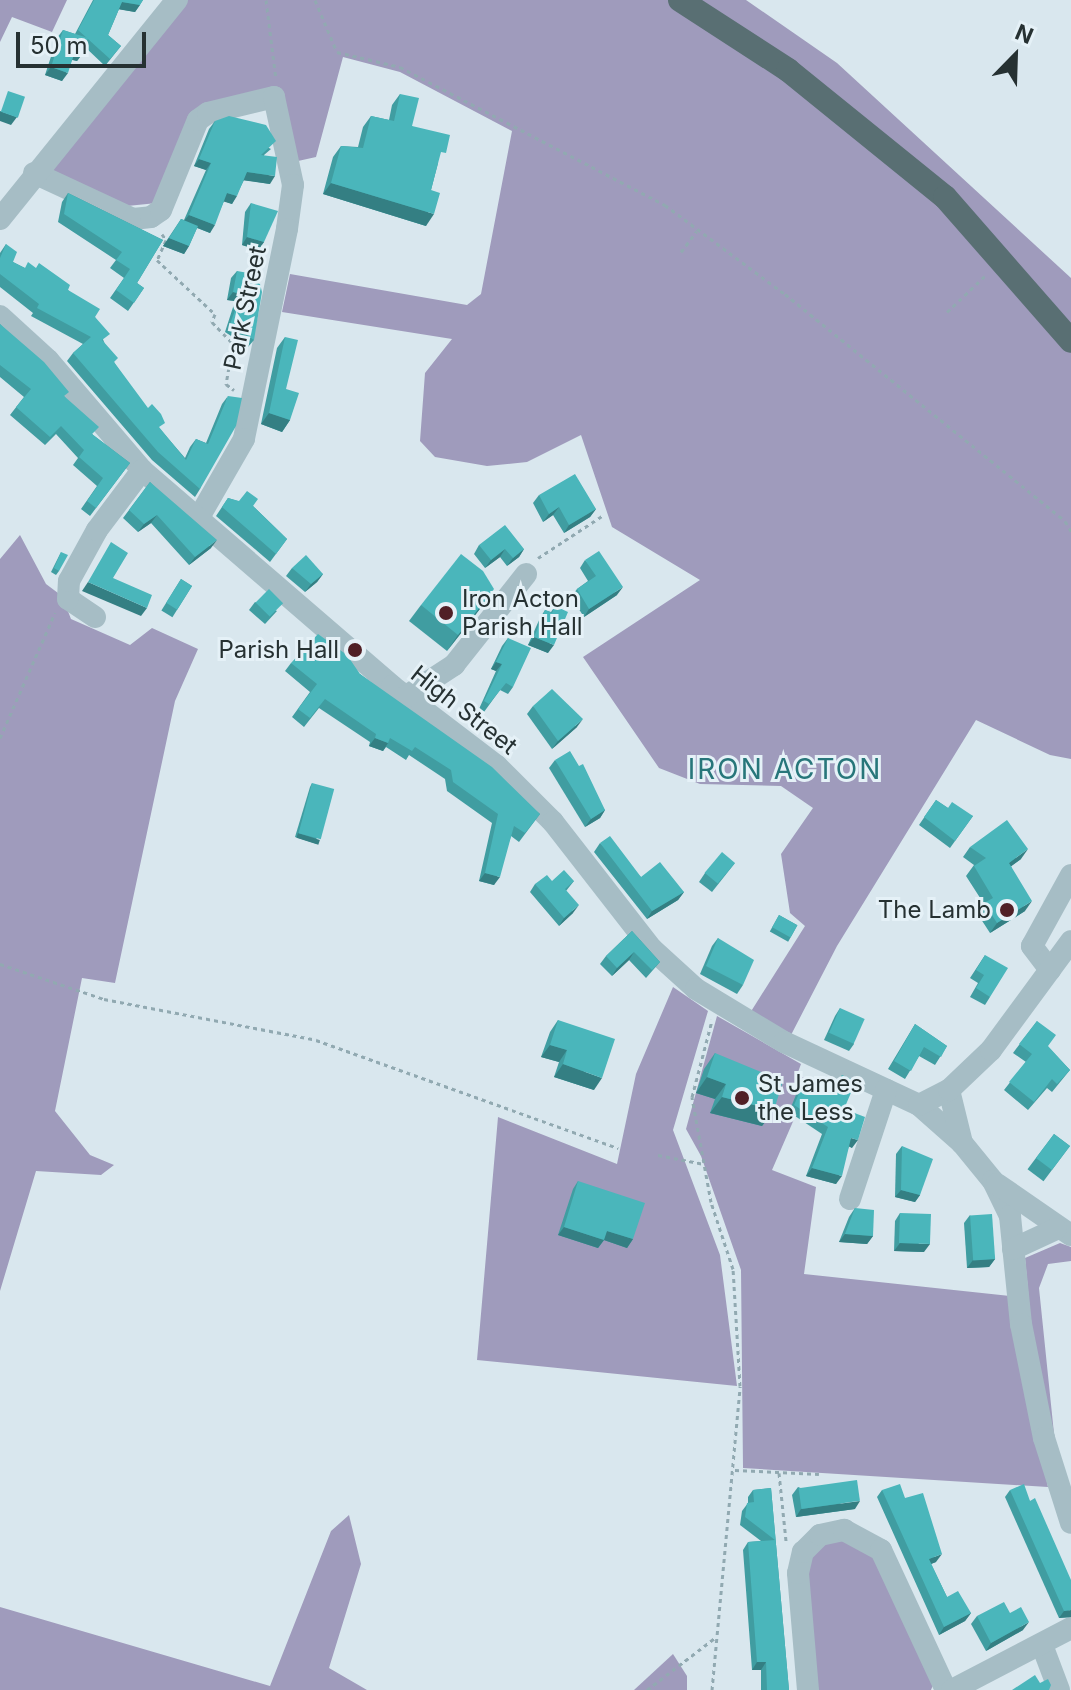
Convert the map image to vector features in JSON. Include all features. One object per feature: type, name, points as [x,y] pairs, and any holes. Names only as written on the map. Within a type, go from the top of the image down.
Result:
[{"type":"main road","points":[[680,0],[788,70],[874,136],[945,197],[1003,259],[1071,341]]},
{"type":"street","points":[[0,219],[34,173],[177,0]]},
{"type":"street","points":[[34,173],[133,219],[151,217],[161,210],[198,120],[208,113],[274,97]]},
{"type":"street","name":"Park Street","points":[[198,519],[244,439],[287,229],[293,185],[274,97]]},
{"type":"street","name":"High Street","points":[[0,316],[48,360],[142,470],[405,697],[509,777],[553,822],[652,949],[696,989],[784,1042],[919,1105],[962,1143],[993,1181]]},
{"type":"street","points":[[95,617],[68,599],[69,581],[97,530],[142,470]]},
{"type":"street","points":[[405,697],[454,665],[526,574]]},
{"type":"street","points":[[1050,970],[1032,946],[1071,875]]},
{"type":"street","points":[[919,1105],[949,1090],[991,1050],[1071,941]]},
{"type":"street","points":[[850,1199],[886,1090]]},
{"type":"street","points":[[949,1090],[962,1143]]},
{"type":"street","points":[[993,1181],[1064,1232]]},
{"type":"street","points":[[993,1181],[1010,1216],[1021,1324],[1044,1438],[1071,1523]]},
{"type":"street","points":[[1013,1249],[1064,1232]]},
{"type":"street","points":[[808,1690],[800,1565],[803,1552],[820,1535],[844,1530],[881,1550],[946,1690]]},
{"type":"street","points":[[952,1690],[1071,1628]]},
{"type":"street","points":[[1042,1645],[1059,1690]]},
{"type":"path","points":[[266,0],[274,97]]},
{"type":"path","points":[[315,0],[337,52],[400,67],[665,205],[785,294],[1065,521],[1071,531]]},
{"type":"path","points":[[681,252],[697,231]]},
{"type":"path","points":[[165,241],[157,260],[215,314],[212,322],[229,337],[234,350],[226,384],[241,392]]},
{"type":"path","points":[[947,312],[1003,259]]},
{"type":"path","points":[[526,574],[543,552],[602,516]]},
{"type":"path","points":[[0,738],[69,581]]},
{"type":"path","points":[[0,964],[104,999],[316,1040],[516,1116],[618,1148]]},
{"type":"path","points":[[712,1690],[735,1470],[740,1386],[733,1269],[711,1202],[692,1097],[713,1015]]},
{"type":"path","points":[[658,1155],[704,1164]]},
{"type":"path","points":[[735,1470],[819,1474]]},
{"type":"path","points":[[779,1473],[787,1556],[800,1565]]},
{"type":"path","points":[[647,1690],[717,1637]]},
{"type":"shaded area","points":[[0,0],[67,0],[52,32],[12,17],[0,42]]},
{"type":"shaded area","points":[[186,0],[746,0],[837,63],[1071,278],[1071,759],[1050,755],[976,720],[837,946],[791,1035],[750,1013],[805,926],[790,913],[781,854],[813,808],[781,786],[700,784],[659,768],[583,657],[700,580],[612,527],[581,435],[527,462],[487,466],[435,457],[420,441],[425,373],[452,339],[282,312],[290,274],[467,305],[481,294],[512,131],[400,72],[343,57],[316,157],[298,161],[282,91],[204,107],[157,203],[127,206],[50,170]]},
{"type":"shaded area","points":[[20,535],[46,584],[62,596],[71,619],[130,645],[152,628],[198,649],[175,701],[115,983],[82,978],[55,1111],[90,1155],[114,1165],[101,1175],[36,1171],[0,1291],[0,559]]},
{"type":"shaded area","points":[[673,987],[708,1011],[673,1130],[720,1255],[737,1386],[477,1360],[498,1117],[617,1164],[636,1074]]},
{"type":"shaded area","points":[[717,1016],[801,1064],[797,1075],[811,1080],[772,1170],[816,1187],[804,1274],[1010,1296],[1048,1487],[743,1468],[741,1270],[701,1156],[686,1129]]},
{"type":"shaded area","points":[[1060,1243],[1071,1247],[1071,1261],[1048,1264],[1039,1288],[1056,1453],[1034,1355],[1025,1258]]},
{"type":"shaded area","points":[[349,1515],[361,1564],[329,1668],[367,1690],[0,1690],[0,1607],[270,1686],[331,1531]]},
{"type":"shaded area","points":[[833,1536],[867,1545],[935,1680],[931,1690],[814,1690],[803,1572],[813,1548]]},
{"type":"shaded area","points":[[673,1654],[687,1676],[687,1690],[634,1690]]},
{"type":"building","points":[[94,0],[143,0],[140,5],[122,2],[108,35],[121,46],[110,59],[78,30]]},
{"type":"building","points":[[63,30],[88,38],[83,53],[75,51],[68,73],[51,67]]},
{"type":"building","points":[[8,91],[25,97],[18,118],[1,112]]},
{"type":"building","points":[[400,94],[419,98],[412,126],[450,135],[446,153],[441,152],[431,190],[440,193],[434,214],[331,183],[341,146],[363,148],[371,116],[394,121]]},
{"type":"building","points":[[229,116],[266,125],[276,141],[261,155],[277,157],[275,176],[247,172],[237,196],[227,193],[215,225],[189,215],[211,163],[199,159],[215,121]]},
{"type":"building","points":[[68,193],[163,240],[137,283],[144,288],[134,303],[116,290],[130,269],[116,260],[122,252],[64,214]]},
{"type":"building","points":[[251,203],[278,211],[264,242],[247,237]]},
{"type":"building","points":[[181,219],[198,226],[189,246],[169,238]]},
{"type":"building","points":[[6,244],[17,252],[13,262],[25,268],[28,262],[36,268],[39,263],[70,285],[68,290],[100,309],[95,317],[110,334],[102,340],[118,358],[114,362],[148,408],[152,404],[161,414],[165,423],[159,427],[186,460],[196,439],[208,444],[228,396],[242,398],[236,426],[200,489],[158,452],[73,353],[91,337],[37,308],[39,304],[0,274],[0,258]]},
{"type":"building","points":[[237,271],[254,274],[253,282],[260,284],[262,292],[254,340],[230,324],[241,294],[233,292]]},
{"type":"building","points":[[0,324],[44,362],[69,392],[64,396],[99,427],[92,434],[130,463],[96,508],[87,501],[103,478],[79,457],[84,450],[61,426],[50,437],[16,407],[31,389],[0,365]]},
{"type":"building","points":[[285,337],[298,340],[286,389],[299,393],[290,420],[269,413]]},
{"type":"building","points":[[575,474],[596,509],[569,525],[559,507],[549,514],[539,495]]},
{"type":"building","points":[[150,482],[217,540],[195,557],[157,515],[144,524],[129,510]]},
{"type":"building","points":[[247,491],[258,499],[253,506],[287,539],[276,554],[222,507],[228,498],[239,501]]},
{"type":"building","points":[[505,525],[524,549],[513,558],[505,549],[491,560],[479,545]]},
{"type":"building","points":[[111,542],[128,553],[113,578],[152,595],[147,608],[88,582]]},
{"type":"building","points":[[599,551],[623,587],[589,609],[577,589],[596,576],[585,560]]},
{"type":"building","points":[[61,552],[68,555],[59,571],[54,568]]},
{"type":"building","name":"Iron Acton Parish Hall","points":[[461,554],[483,571],[494,589],[458,635],[421,605]]},
{"type":"building","points":[[306,555],[323,574],[311,584],[292,568]]},
{"type":"building","points":[[181,579],[192,586],[177,610],[166,603]]},
{"type":"building","points":[[269,589],[283,603],[270,617],[256,602]]},
{"type":"building","points":[[555,606],[568,612],[554,645],[534,637],[545,610],[552,613]]},
{"type":"building","points":[[318,634],[347,655],[360,674],[492,767],[540,814],[525,833],[514,826],[500,877],[485,873],[498,814],[453,782],[451,770],[415,747],[412,751],[390,738],[388,743],[375,738],[376,734],[325,699],[310,718],[298,709],[317,684],[291,663]]},
{"type":"building","points":[[508,638],[531,648],[513,687],[506,683],[489,704],[484,701],[502,664],[496,662]]},
{"type":"building","points":[[552,689],[583,719],[558,741],[533,706]]},
{"type":"building","points":[[570,751],[579,766],[583,764],[605,810],[591,819],[555,760]]},
{"type":"building","points":[[312,783],[334,789],[321,839],[299,833]]},
{"type":"building","points":[[936,800],[948,808],[952,802],[973,816],[955,841],[924,817]]},
{"type":"building","points":[[1007,820],[1028,849],[1009,863],[1032,901],[997,923],[984,903],[993,898],[974,866],[986,858],[970,847]]},
{"type":"building","points":[[610,836],[641,877],[660,862],[684,892],[652,911],[600,843]]},
{"type":"building","points":[[722,852],[735,863],[718,884],[705,873]]},
{"type":"building","points":[[564,870],[574,881],[565,889],[579,905],[564,918],[535,884],[547,875],[552,881]]},
{"type":"building","points":[[779,915],[797,925],[791,937],[772,927]]},
{"type":"building","points":[[632,931],[660,962],[652,970],[634,952],[617,968],[606,956]]},
{"type":"building","points":[[718,938],[754,960],[743,985],[706,966]]},
{"type":"building","points":[[985,955],[1008,968],[990,997],[976,988],[984,975],[976,970]]},
{"type":"building","points":[[840,1008],[865,1019],[854,1044],[829,1033]]},
{"type":"building","points":[[558,1020],[615,1039],[602,1078],[563,1064],[567,1050],[550,1045]]},
{"type":"building","points":[[1037,1021],[1056,1035],[1048,1046],[1070,1070],[1057,1084],[1052,1079],[1034,1102],[1009,1082],[1032,1054],[1019,1044]]},
{"type":"building","points":[[915,1024],[947,1046],[941,1057],[924,1047],[911,1071],[894,1061]]},
{"type":"building","points":[[715,1053],[783,1081],[774,1110],[722,1097],[726,1084],[707,1077]]},
{"type":"building","points":[[842,1075],[856,1081],[844,1109],[865,1117],[858,1140],[851,1138],[842,1176],[812,1168],[828,1127],[794,1105],[806,1077],[836,1090]]},
{"type":"building","points":[[1054,1134],[1070,1146],[1052,1170],[1036,1158]]},
{"type":"building","points":[[902,1146],[933,1159],[920,1195],[901,1190]]},
{"type":"building","points":[[578,1181],[645,1203],[633,1239],[607,1231],[604,1240],[564,1227]]},
{"type":"building","points":[[855,1208],[874,1210],[873,1236],[845,1234]]},
{"type":"building","points":[[900,1213],[931,1214],[930,1244],[899,1243]]},
{"type":"building","points":[[992,1214],[995,1259],[973,1260],[970,1216]]},
{"type":"building","points":[[857,1480],[860,1501],[801,1509],[799,1488]]},
{"type":"building","points":[[900,1484],[905,1498],[923,1493],[942,1554],[929,1559],[947,1597],[958,1591],[971,1613],[944,1627],[882,1490]]},
{"type":"building","points":[[1024,1484],[1030,1501],[1035,1498],[1071,1580],[1071,1610],[1064,1611],[1010,1490]]},
{"type":"building","points":[[771,1488],[789,1690],[767,1690],[766,1662],[757,1662],[748,1542],[775,1540],[745,1517],[747,1503],[754,1502],[753,1490]]},
{"type":"building","points":[[1004,1602],[1010,1613],[1021,1607],[1029,1622],[991,1643],[977,1616]]},
{"type":"building","points":[[1035,1675],[1040,1683],[1048,1679],[1051,1685],[1049,1690],[1012,1690]]},
{"type":"place","name":"Iron Acton Parish Hall","points":[[446,613]]},
{"type":"place","name":"Parish Hall","points":[[355,650]]},
{"type":"place","name":"The Lamb","points":[[1007,910]]},
{"type":"place","name":"St James the Less","points":[[742,1098]]},
{"type":"district","name":"IRON ACTON","points":[[785,769]]}]
